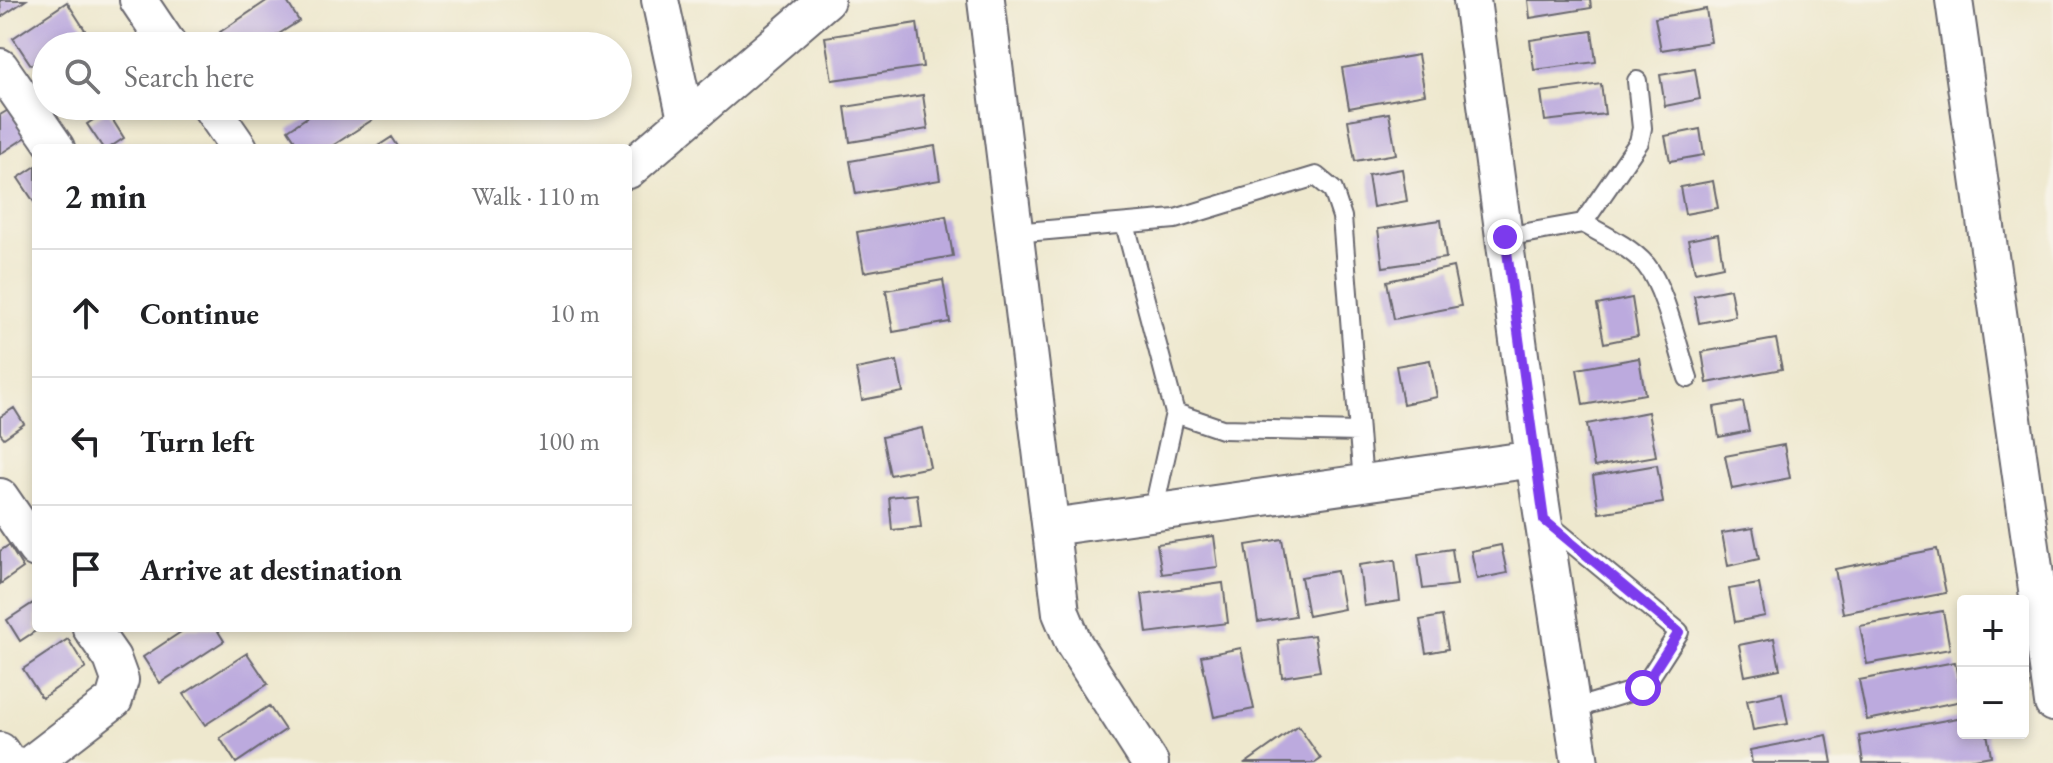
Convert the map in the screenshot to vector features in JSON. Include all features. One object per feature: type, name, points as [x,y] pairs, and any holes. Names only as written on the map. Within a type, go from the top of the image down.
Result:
[{"type":"street","points":[[138,0],[160,32]]},
{"type":"street","points":[[660,0],[686,119]]},
{"type":"street","points":[[632,166],[826,0]]},
{"type":"street","points":[[986,0],[1061,613],[1074,644],[1150,763]]},
{"type":"street","points":[[1472,0],[1534,459],[1580,763]]},
{"type":"street","points":[[1954,0],[2053,703]]},
{"type":"street","points":[[0,67],[32,113]]},
{"type":"street","points":[[37,120],[53,144]]},
{"type":"street","points":[[220,120],[236,144]]},
{"type":"street","points":[[1051,527],[1534,459]]},
{"type":"street","points":[[0,497],[32,543]]},
{"type":"street","points":[[32,763],[114,700],[120,680],[112,658],[94,632]]},
{"type":"street","points":[[0,751],[8,763]]},
{"type":"lane","points":[[1583,223],[1639,142],[1642,128],[1637,81]]},
{"type":"lane","points":[[1014,233],[1175,219],[1316,176],[1333,190],[1342,217],[1363,483]]},
{"type":"lane","points":[[1505,237],[1583,223],[1629,250],[1647,266],[1658,286],[1688,378]]},
{"type":"lane","points":[[1125,224],[1175,413],[1153,513]]},
{"type":"lane","points":[[1175,413],[1222,429],[1359,432]]},
{"type":"lane","points":[[1544,520],[1679,632],[1643,688],[1573,709]]},
{"type":"building","points":[[0,0],[26,0],[1,17]]},
{"type":"building","points":[[268,0],[286,0],[299,21],[282,32],[220,32]]},
{"type":"building","points":[[1528,0],[1590,0],[1591,8],[1530,18]]},
{"type":"building","points":[[67,2],[85,30],[32,32],[31,65],[13,38]]},
{"type":"building","points":[[1706,9],[1711,42],[1661,50],[1655,18]]},
{"type":"building","points":[[917,23],[923,67],[832,80],[825,37]]},
{"type":"building","points":[[1592,31],[1596,62],[1534,70],[1530,40]]},
{"type":"building","points":[[1418,55],[1425,94],[1349,108],[1342,68]]},
{"type":"building","points":[[1695,69],[1700,99],[1665,106],[1660,75]]},
{"type":"building","points":[[1601,84],[1605,114],[1545,121],[1541,92]]},
{"type":"building","points":[[923,95],[928,129],[850,142],[845,107]]},
{"type":"building","points":[[10,109],[28,136],[0,154],[0,115]]},
{"type":"building","points":[[1389,113],[1396,154],[1355,161],[1348,120]]},
{"type":"building","points":[[93,120],[113,120],[124,138],[115,144],[100,144],[87,124]]},
{"type":"building","points":[[303,120],[372,120],[335,144],[297,144],[288,130]]},
{"type":"building","points":[[1700,129],[1704,155],[1670,161],[1665,136]]},
{"type":"building","points":[[392,137],[396,144],[381,144]]},
{"type":"building","points":[[935,146],[940,180],[856,194],[850,161]]},
{"type":"building","points":[[32,169],[32,199],[18,178]]},
{"type":"building","points":[[1402,169],[1407,201],[1373,207],[1368,175]]},
{"type":"building","points":[[1713,181],[1718,208],[1685,214],[1680,187]]},
{"type":"building","points":[[946,216],[953,256],[864,272],[857,232]]},
{"type":"building","points":[[1441,220],[1446,258],[1383,267],[1378,229]]},
{"type":"building","points":[[1718,234],[1723,266],[1695,272],[1688,240]]},
{"type":"building","points":[[1453,267],[1461,306],[1394,319],[1387,281]]},
{"type":"building","points":[[943,280],[950,322],[893,332],[886,290]]},
{"type":"building","points":[[1730,289],[1735,316],[1699,323],[1694,296]]},
{"type":"building","points":[[1632,298],[1638,336],[1604,343],[1597,305]]},
{"type":"building","points":[[1776,339],[1782,369],[1707,383],[1702,352]]},
{"type":"building","points":[[1639,358],[1645,394],[1583,405],[1577,369]]},
{"type":"building","points":[[1430,360],[1437,397],[1403,404],[1396,366]]},
{"type":"building","points":[[897,361],[903,392],[862,400],[856,369]]},
{"type":"building","points":[[1743,402],[1749,431],[1719,437],[1714,407]]},
{"type":"building","points":[[14,408],[24,424],[4,438],[0,433],[0,417]]},
{"type":"building","points":[[1648,412],[1656,456],[1594,467],[1587,424]]},
{"type":"building","points":[[922,428],[930,467],[890,475],[882,437]]},
{"type":"building","points":[[1784,445],[1790,478],[1732,489],[1725,456]]},
{"type":"building","points":[[1657,465],[1663,503],[1599,513],[1593,476]]},
{"type":"building","points":[[917,494],[921,527],[892,530],[889,497]]},
{"type":"building","points":[[1753,528],[1759,559],[1728,566],[1722,533]]},
{"type":"building","points":[[1214,536],[1218,567],[1162,574],[1157,544]]},
{"type":"building","points":[[1282,539],[1295,616],[1258,622],[1246,545]]},
{"type":"building","points":[[9,545],[23,568],[0,584],[0,551]]},
{"type":"building","points":[[1501,545],[1507,573],[1477,579],[1471,551]]},
{"type":"building","points":[[1452,549],[1457,585],[1423,589],[1418,554]]},
{"type":"building","points":[[1937,549],[1946,593],[1843,613],[1835,569]]},
{"type":"building","points":[[1395,560],[1400,601],[1364,606],[1359,565]]},
{"type":"building","points":[[1337,571],[1344,609],[1308,616],[1301,577]]},
{"type":"building","points":[[1223,583],[1228,623],[1147,633],[1142,594]]},
{"type":"building","points":[[1759,584],[1765,616],[1735,622],[1729,589]]},
{"type":"building","points":[[32,604],[34,632],[20,641],[7,620]]},
{"type":"building","points":[[1943,611],[1950,649],[1867,664],[1860,626]]},
{"type":"building","points":[[1442,616],[1448,649],[1426,653],[1420,620]]},
{"type":"building","points":[[181,632],[218,632],[224,641],[160,683],[143,657]]},
{"type":"building","points":[[1314,635],[1320,671],[1282,677],[1278,640]]},
{"type":"building","points":[[1774,638],[1780,669],[1745,676],[1739,645]]},
{"type":"building","points":[[68,639],[86,668],[42,698],[23,669]]},
{"type":"building","points":[[1241,648],[1254,709],[1214,717],[1201,656]]},
{"type":"building","points":[[247,653],[268,684],[205,725],[184,694]]},
{"type":"building","points":[[1955,662],[1957,702],[1867,720],[1859,680]]},
{"type":"building","points":[[1782,693],[1788,724],[1753,730],[1747,700]]},
{"type":"building","points":[[269,706],[285,730],[236,763],[220,738]]},
{"type":"building","points":[[1957,718],[1957,739],[1988,739],[1991,756],[1953,763],[1863,763],[1859,736]]},
{"type":"building","points":[[1298,726],[1321,759],[1315,763],[1246,763]]},
{"type":"building","points":[[1827,735],[1832,763],[1752,763],[1750,750]]},
{"type":"route","points":[[1505,237],[1544,520],[1679,632],[1643,688]]}]
